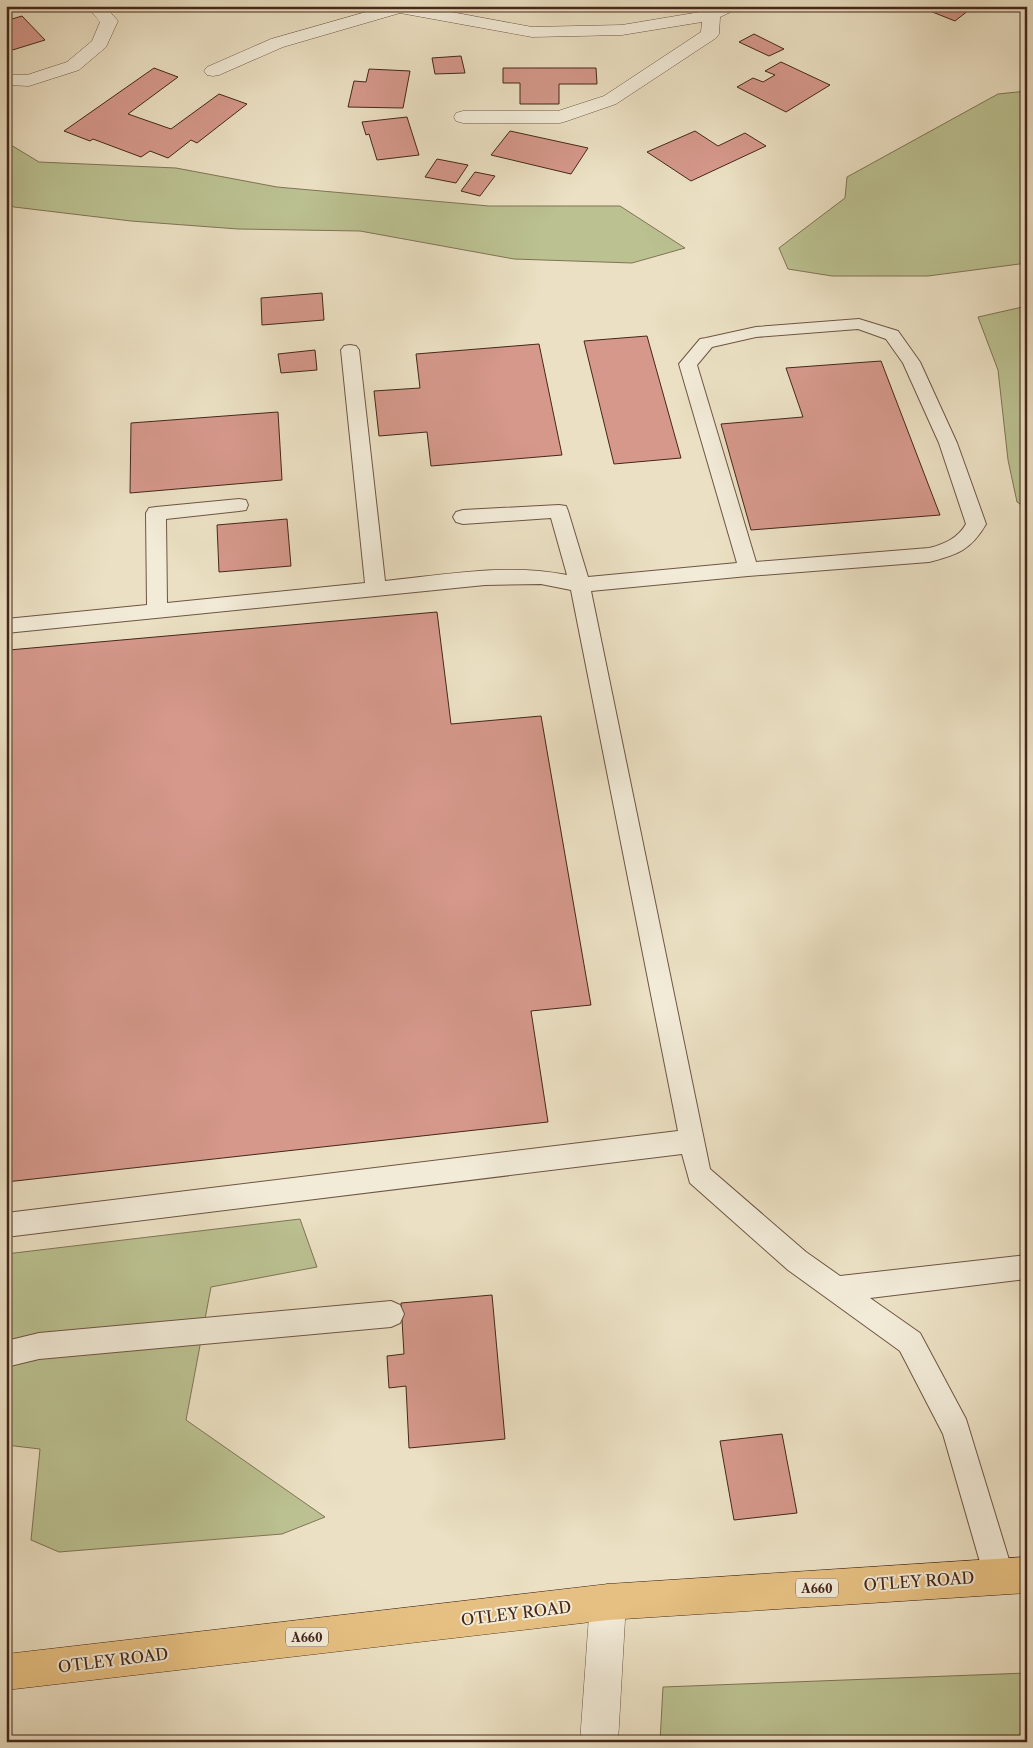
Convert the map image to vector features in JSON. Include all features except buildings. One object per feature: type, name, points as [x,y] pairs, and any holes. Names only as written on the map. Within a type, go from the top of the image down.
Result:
[{"type":"highway","name":"OTLEY ROAD","points":[[6,1672],[608,1602],[1013,1576]]},
{"type":"street","points":[[6,80],[29,81],[73,66],[100,44],[109,21],[94,6]]},
{"type":"street","points":[[213,71],[277,43],[400,8],[532,32],[622,30],[711,16],[729,6]]},
{"type":"street","points":[[463,116],[560,117],[610,100],[710,34],[711,16]]},
{"type":"street","points":[[599,1742],[608,1602]]},
{"type":"lane","points":[[6,626],[485,578],[541,577],[580,585],[748,568],[929,556],[948,551],[970,536],[976,524],[948,443],[911,362],[892,334],[859,324],[756,332],[706,343],[688,364],[748,568]]},
{"type":"lane","points":[[350,350],[376,590]]},
{"type":"lane","points":[[157,611],[156,513],[239,505]]},
{"type":"lane","points":[[463,517],[559,511],[580,585],[699,1175],[797,1261],[910,1342],[956,1429],[1013,1576]]},
{"type":"lane","points":[[6,1225],[692,1141]]},
{"type":"lane","points":[[836,1289],[1027,1267]]},
{"type":"lane","points":[[6,1354],[39,1346],[392,1314]]},
{"type":"green space","points":[[1027,91],[1027,263],[928,276],[832,276],[788,269],[779,248],[845,198],[847,177],[998,94]]},
{"type":"green space","points":[[6,142],[39,162],[176,168],[277,187],[489,206],[620,206],[685,248],[632,263],[514,259],[360,231],[238,229],[131,221],[14,207],[6,204]]},
{"type":"green space","points":[[1027,306],[1027,508],[1017,502],[1008,460],[998,370],[978,317]]},
{"type":"green space","points":[[300,1219],[317,1267],[211,1287],[186,1420],[325,1517],[282,1534],[59,1552],[31,1540],[40,1449],[6,1445],[6,1254]]},
{"type":"green space","points":[[1027,1673],[1027,1742],[660,1742],[663,1687]]}]
